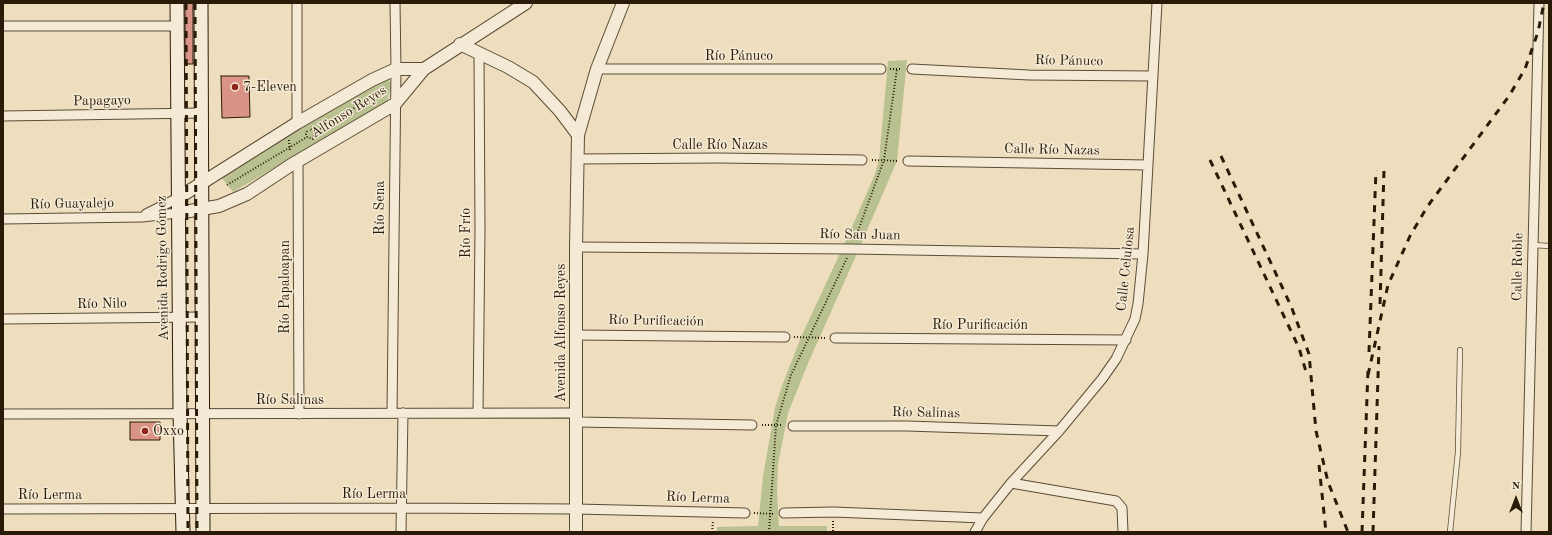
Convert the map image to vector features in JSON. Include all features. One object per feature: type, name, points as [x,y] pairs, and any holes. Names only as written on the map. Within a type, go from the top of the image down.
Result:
[{"type":"main road","name":"Avenida Rodrigo Gómez","points":[[177,3],[182,532]]},
{"type":"main road","points":[[201,3],[203,532]]},
{"type":"street","points":[[293,126],[297,3]]},
{"type":"street","name":"Río Sena","points":[[392,414],[396,83],[395,3]]},
{"type":"street","points":[[424,69],[460,44],[526,3]]},
{"type":"street","name":"Avenida Alfonso Reyes","points":[[576,532],[576,247],[578,135],[596,69],[623,3]]},
{"type":"street","name":"Calle Celulosa","points":[[975,532],[982,518],[1011,483],[1059,431],[1102,379],[1116,359],[1135,319],[1143,254],[1156,3]]},
{"type":"street","name":"Calle Roble","points":[[1526,532],[1539,3]]},
{"type":"street","points":[[3,26],[177,26]]},
{"type":"street","points":[[460,44],[508,67],[533,82],[560,110],[578,135]]},
{"type":"street","name":"Río Frío","points":[[478,413],[480,229],[479,54]]},
{"type":"street","name":"Alfonso Reyes","points":[[178,198],[293,126],[372,80],[396,69],[424,69]]},
{"type":"street","name":"Alfonso Reyes","points":[[178,213],[202,210],[231,202],[248,194],[295,163],[395,104],[424,69]]},
{"type":"street","name":"Río Pánuco","points":[[596,69],[881,69]]},
{"type":"street","name":"Río Pánuco","points":[[912,69],[1029,75],[1153,76]]},
{"type":"street","name":"Papagayo","points":[[3,116],[201,113]]},
{"type":"street","name":"Calle Río Nazas","points":[[578,159],[727,158],[862,160]]},
{"type":"street","name":"Calle Río Nazas","points":[[908,161],[1148,165]]},
{"type":"street","name":"Río Papaloapan","points":[[295,163],[299,414]]},
{"type":"street","name":"Río Guayalejo","points":[[142,217],[178,198]]},
{"type":"street","name":"Río Guayalejo","points":[[3,219],[142,217],[178,213]]},
{"type":"street","name":"Río San Juan","points":[[576,247],[852,249],[1143,254]]},
{"type":"street","name":"Río Nilo","points":[[3,319],[202,317]]},
{"type":"street","name":"Río Purificación","points":[[576,335],[784,337]]},
{"type":"street","name":"Río Purificación","points":[[834,338],[1126,340]]},
{"type":"street","name":"Río Salinas","points":[[3,414],[478,413],[752,425]]},
{"type":"street","points":[[401,532],[403,414]]},
{"type":"street","name":"Río Salinas","points":[[793,426],[907,426],[1059,431]]},
{"type":"street","points":[[1011,483],[1109,500],[1120,504],[1123,513],[1123,532]]},
{"type":"street","name":"Río Lerma","points":[[3,509],[401,508],[576,509],[744,513]]},
{"type":"street","points":[[784,513],[833,512],[982,518]]},
{"type":"lane","points":[[1533,245],[1549,246]]},
{"type":"lane","points":[[1450,532],[1458,452],[1460,350]]},
{"type":"path","points":[[881,69],[912,69]]},
{"type":"path","points":[[769,532],[776,425],[791,375],[808,337],[852,249],[884,160],[897,69]]},
{"type":"path","points":[[227,185],[290,147],[307,138],[314,138],[315,132],[396,83]]},
{"type":"path","points":[[293,126],[290,147],[295,163]]},
{"type":"path","points":[[307,138],[306,133],[308,130],[313,130],[315,132]]},
{"type":"path","points":[[862,160],[908,161]]},
{"type":"path","points":[[784,337],[834,338]]},
{"type":"path","points":[[752,425],[793,426]]},
{"type":"path","points":[[744,513],[784,513]]},
{"type":"green space","points":[[907,60],[897,161],[809,361],[788,413],[778,464],[777,492],[779,526],[827,526],[827,532],[717,532],[717,527],[758,526],[763,476],[775,408],[782,386],[801,337],[875,174],[879,160],[888,61]]},
{"type":"green space","points":[[388,76],[391,86],[387,102],[233,192],[222,178],[224,171]]},
{"type":"building","points":[[185,3],[193,3],[193,64],[185,64]]},
{"type":"building","points":[[221,76],[249,76],[250,117],[222,118]]},
{"type":"building","name":"Oxxo","points":[[130,422],[160,422],[160,440],[130,440]]},
{"type":"railway","points":[[186,3],[188,532]]},
{"type":"railway","points":[[195,3],[197,532]]},
{"type":"railway","points":[[1368,375],[1388,285],[1410,236],[1427,207],[1509,96],[1525,69],[1538,32],[1544,3]]},
{"type":"railway","points":[[1221,156],[1291,306],[1309,354],[1316,431],[1328,482],[1348,532]]},
{"type":"railway","points":[[1210,160],[1299,348],[1307,375]]},
{"type":"railway","points":[[1369,352],[1376,170]]},
{"type":"railway","points":[[1380,304],[1384,170]]},
{"type":"railway","points":[[1373,532],[1379,346]]},
{"type":"railway","points":[[1362,532],[1368,370]]},
{"type":"railway","points":[[1319,465],[1326,532]]},
{"type":"place","name":"7-Eleven","points":[[235,87]]},
{"type":"place","name":"Oxxo","points":[[145,431]]}]
